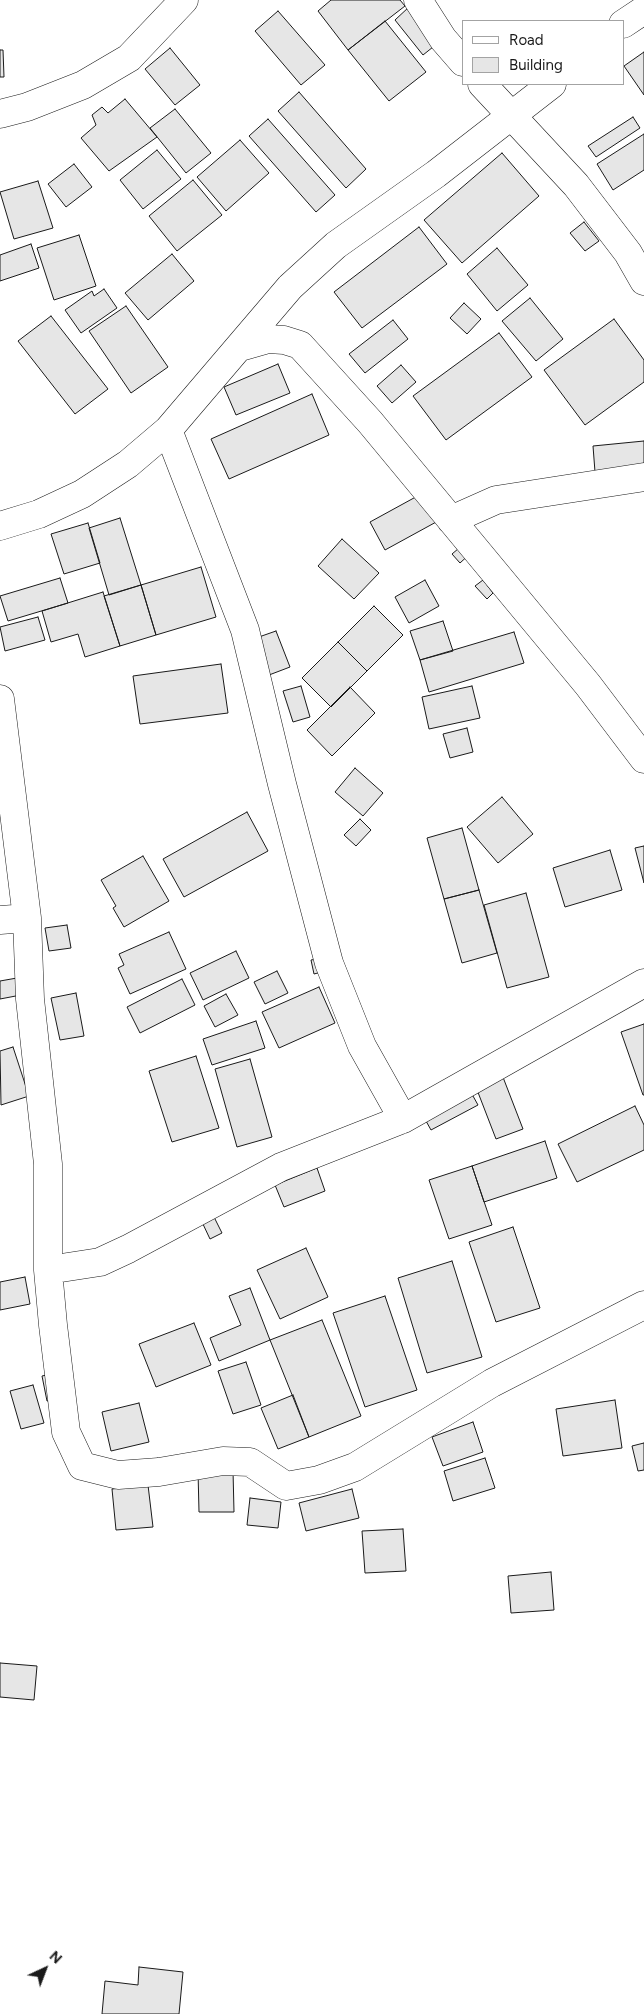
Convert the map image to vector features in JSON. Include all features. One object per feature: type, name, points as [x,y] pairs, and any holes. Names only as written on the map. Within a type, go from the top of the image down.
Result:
[{"type":"street","points":[[0,114],[27,107],[83,85],[129,58],[184,0]]},
{"type":"street","points":[[418,0],[443,39],[462,61]]},
{"type":"street","points":[[624,23],[644,10]]},
{"type":"street","points":[[483,85],[576,185],[628,253],[644,281]]},
{"type":"street","points":[[0,526],[39,514],[82,494],[128,464],[168,430],[290,287],[336,245],[436,174],[551,85]]},
{"type":"street","points":[[240,346],[268,338],[300,345],[370,422],[588,685],[644,759]]},
{"type":"street","points":[[168,430],[245,630],[328,963],[362,1046],[403,1119]]},
{"type":"street","points":[[451,520],[496,500],[644,477]]},
{"type":"street","points":[[0,699],[27,918],[30,999],[48,1164],[48,1270],[66,1432],[82,1466],[118,1474],[159,1472],[223,1461],[250,1462],[286,1486],[319,1480],[354,1466],[492,1383],[644,1305]]},
{"type":"street","points":[[0,920],[27,918]]},
{"type":"street","points":[[48,1270],[100,1262],[128,1249],[281,1167],[403,1119],[644,983]]},
{"type":"building","points":[[331,0],[400,0],[405,6],[348,50],[318,11]]},
{"type":"building","points":[[409,7],[438,43],[423,55],[395,20]]},
{"type":"building","points":[[278,11],[325,65],[301,85],[255,31]]},
{"type":"building","points":[[385,21],[426,72],[389,101],[348,50]]},
{"type":"building","points":[[170,48],[200,85],[175,105],[145,69]]},
{"type":"building","points":[[0,50],[3,50],[4,77],[0,77]]},
{"type":"building","points":[[644,52],[644,95],[624,66]]},
{"type":"building","points":[[299,92],[366,169],[346,188],[278,111]]},
{"type":"building","points":[[125,99],[157,137],[109,171],[81,138],[96,125],[92,115],[102,107],[108,113]]},
{"type":"building","points":[[175,109],[211,153],[186,173],[150,128]]},
{"type":"building","points":[[633,117],[640,128],[596,157],[588,146]]},
{"type":"building","points":[[268,119],[335,195],[316,212],[249,136]]},
{"type":"building","points":[[644,134],[644,170],[613,190],[597,164]]},
{"type":"building","points":[[240,140],[269,173],[226,211],[197,177]]},
{"type":"building","points":[[157,150],[181,179],[143,209],[120,180]]},
{"type":"building","points":[[502,153],[539,196],[462,263],[424,220]]},
{"type":"building","points":[[74,164],[92,187],[66,207],[48,184]]},
{"type":"building","points":[[193,180],[222,215],[177,251],[149,216]]},
{"type":"building","points":[[38,181],[53,228],[14,239],[0,192]]},
{"type":"building","points":[[584,222],[599,241],[585,251],[570,233]]},
{"type":"building","points":[[419,227],[447,264],[362,328],[334,292]]},
{"type":"building","points":[[79,235],[96,286],[54,300],[37,248]]},
{"type":"building","points":[[31,244],[39,268],[0,281],[0,255]]},
{"type":"building","points":[[497,248],[528,285],[497,311],[467,274]]},
{"type":"building","points":[[172,254],[194,281],[148,320],[125,293]]},
{"type":"building","points":[[104,289],[117,308],[81,333],[65,310],[92,291],[94,296]]},
{"type":"building","points":[[530,298],[563,339],[536,361],[502,321]]},
{"type":"building","points":[[464,303],[481,319],[467,334],[450,318]]},
{"type":"building","points":[[126,306],[168,367],[131,393],[89,331]]},
{"type":"building","points":[[51,316],[108,389],[75,414],[18,341]]},
{"type":"building","points":[[614,319],[644,360],[644,382],[585,425],[544,370]]},
{"type":"building","points":[[393,320],[408,339],[365,373],[349,354]]},
{"type":"building","points":[[499,333],[532,377],[446,440],[413,396]]},
{"type":"building","points":[[278,364],[290,393],[236,415],[224,387]]},
{"type":"building","points":[[401,365],[416,382],[392,403],[377,386]]},
{"type":"building","points":[[312,394],[329,435],[229,479],[211,439]]},
{"type":"building","points":[[644,441],[644,467],[595,472],[593,446]]},
{"type":"building","points":[[423,493],[438,521],[385,550],[370,522]]},
{"type":"building","points":[[120,518],[141,585],[109,595],[89,528]]},
{"type":"building","points":[[88,523],[100,563],[64,574],[51,534]]},
{"type":"building","points":[[342,539],[379,573],[354,599],[318,566]]},
{"type":"building","points":[[465,543],[472,552],[460,563],[452,554]]},
{"type":"building","points":[[201,567],[216,617],[156,635],[141,585]]},
{"type":"building","points":[[60,578],[68,603],[8,621],[0,596]]},
{"type":"building","points":[[425,580],[439,606],[409,623],[395,597]]},
{"type":"building","points":[[483,580],[493,593],[487,599],[475,586]]},
{"type":"building","points":[[141,585],[156,635],[120,646],[104,596]]},
{"type":"building","points":[[103,592],[120,646],[85,657],[78,634],[51,642],[42,611]]},
{"type":"building","points":[[374,606],[403,635],[367,671],[338,642]]},
{"type":"building","points":[[38,617],[45,640],[5,651],[0,627]]},
{"type":"building","points":[[443,621],[453,651],[420,660],[410,631]]},
{"type":"building","points":[[276,631],[290,667],[269,675],[256,638]]},
{"type":"building","points":[[514,632],[524,663],[429,692],[420,660]]},
{"type":"building","points":[[338,642],[367,671],[331,707],[302,678]]},
{"type":"building","points":[[221,664],[228,713],[140,724],[133,676]]},
{"type":"building","points":[[301,686],[310,717],[293,722],[283,691]]},
{"type":"building","points":[[472,686],[480,718],[429,729],[422,697]]},
{"type":"building","points":[[350,687],[375,713],[332,756],[307,730]]},
{"type":"building","points":[[467,728],[473,752],[450,758],[443,734]]},
{"type":"building","points":[[355,768],[383,793],[363,816],[335,792]]},
{"type":"building","points":[[502,797],[533,834],[498,863],[467,827]]},
{"type":"building","points":[[247,812],[268,851],[184,897],[163,859]]},
{"type":"building","points":[[360,819],[371,830],[356,846],[344,835]]},
{"type":"building","points":[[462,828],[479,890],[444,899],[427,838]]},
{"type":"building","points":[[644,846],[644,883],[635,848]]},
{"type":"building","points":[[610,850],[622,890],[565,907],[553,868]]},
{"type":"building","points":[[143,856],[169,901],[124,927],[113,908],[116,906],[101,880]]},
{"type":"building","points":[[479,890],[497,953],[462,963],[444,899]]},
{"type":"building","points":[[526,893],[549,977],[507,988],[484,905]]},
{"type":"building","points":[[67,925],[71,948],[49,951],[45,928]]},
{"type":"building","points":[[169,932],[186,969],[130,994],[118,968],[124,965],[119,954]]},
{"type":"building","points":[[236,951],[249,978],[203,1000],[190,973]]},
{"type":"building","points":[[322,958],[325,971],[314,974],[311,960]]},
{"type":"building","points":[[277,971],[288,993],[265,1004],[254,982]]},
{"type":"building","points":[[17,978],[21,995],[0,999],[0,981]]},
{"type":"building","points":[[182,979],[195,1005],[140,1033],[127,1007]]},
{"type":"building","points":[[319,987],[335,1023],[279,1048],[262,1012]]},
{"type":"building","points":[[76,993],[84,1036],[60,1040],[51,998]]},
{"type":"building","points":[[226,994],[238,1015],[215,1027],[204,1006]]},
{"type":"building","points":[[256,1021],[265,1048],[212,1065],[203,1039]]},
{"type":"building","points":[[644,1024],[644,1095],[643,1095],[621,1032]]},
{"type":"building","points":[[13,1047],[29,1096],[1,1105],[0,1051]]},
{"type":"building","points":[[196,1056],[219,1128],[172,1142],[149,1071]]},
{"type":"building","points":[[250,1059],[272,1137],[237,1147],[215,1069]]},
{"type":"building","points":[[501,1072],[523,1129],[496,1139],[474,1082]]},
{"type":"building","points":[[468,1087],[478,1105],[431,1130],[421,1112]]},
{"type":"building","points":[[635,1106],[644,1125],[644,1150],[577,1182],[558,1144]]},
{"type":"building","points":[[545,1141],[557,1178],[484,1202],[472,1166]]},
{"type":"building","points":[[472,1166],[492,1225],[449,1239],[429,1180]]},
{"type":"building","points":[[317,1168],[325,1191],[284,1207],[275,1185]]},
{"type":"building","points":[[214,1217],[222,1233],[210,1239],[202,1222]]},
{"type":"building","points":[[513,1227],[540,1308],[496,1322],[469,1242]]},
{"type":"building","points":[[306,1248],[328,1297],[280,1319],[257,1270]]},
{"type":"building","points":[[452,1261],[482,1357],[427,1373],[398,1278]]},
{"type":"building","points":[[25,1277],[30,1304],[0,1310],[0,1282]]},
{"type":"building","points":[[250,1288],[270,1340],[219,1361],[210,1338],[241,1325],[229,1296]]},
{"type":"building","points":[[385,1296],[417,1390],[365,1407],[333,1313]]},
{"type":"building","points":[[322,1320],[361,1416],[309,1437],[270,1340]]},
{"type":"building","points":[[194,1323],[211,1365],[156,1387],[139,1344]]},
{"type":"building","points":[[246,1362],[261,1405],[233,1414],[218,1371]]},
{"type":"building","points":[[51,1374],[56,1400],[47,1401],[42,1376]]},
{"type":"building","points":[[33,1385],[44,1423],[21,1429],[10,1391]]},
{"type":"building","points":[[293,1395],[309,1437],[278,1449],[261,1408]]},
{"type":"building","points":[[615,1400],[622,1448],[563,1456],[556,1409]]},
{"type":"building","points":[[139,1403],[149,1442],[111,1451],[102,1412]]},
{"type":"building","points":[[473,1422],[483,1452],[443,1466],[432,1437]]},
{"type":"building","points":[[644,1443],[644,1470],[638,1471],[632,1446]]},
{"type":"building","points":[[485,1458],[495,1488],[453,1501],[444,1471]]},
{"type":"building","points":[[233,1470],[234,1512],[199,1512],[198,1471]]},
{"type":"building","points":[[148,1485],[153,1527],[116,1530],[112,1489]]},
{"type":"building","points":[[352,1489],[359,1518],[306,1531],[299,1503]]},
{"type":"building","points":[[250,1498],[281,1502],[278,1528],[247,1525]]},
{"type":"building","points":[[403,1529],[406,1571],[365,1573],[362,1531]]},
{"type":"building","points":[[551,1572],[554,1610],[511,1613],[508,1576]]},
{"type":"building","points":[[0,1663],[37,1666],[34,1700],[0,1697]]},
{"type":"building","points":[[139,1967],[183,1972],[179,2014],[102,2014],[105,1981],[138,1985]]}]
